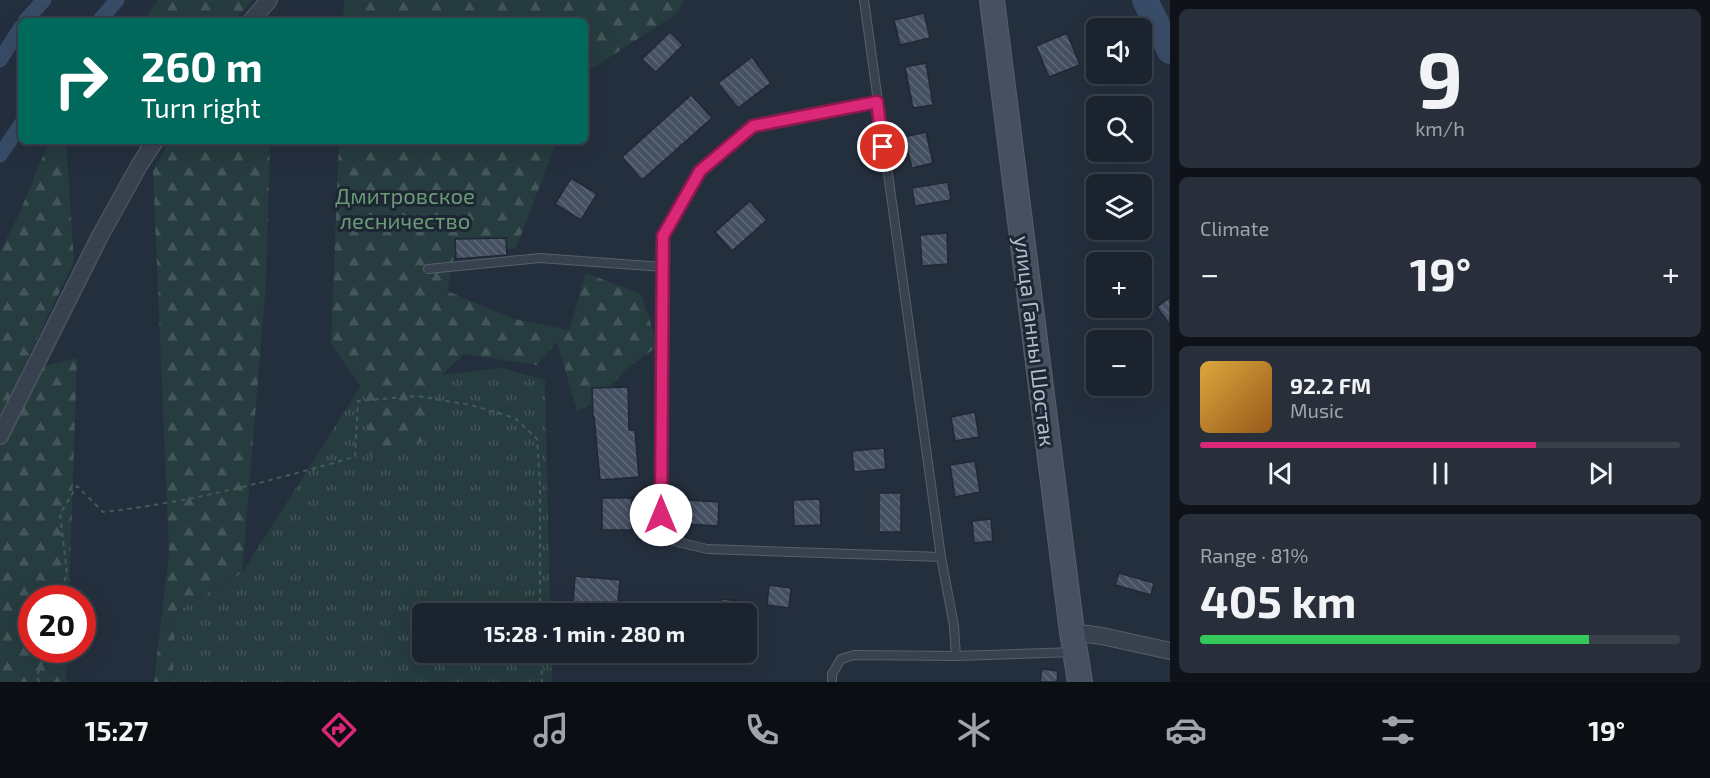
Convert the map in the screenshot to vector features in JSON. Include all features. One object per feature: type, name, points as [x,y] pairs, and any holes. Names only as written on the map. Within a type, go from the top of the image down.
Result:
[{"type":"main road","name":"улица Ганны Шостак","points":[[992,0],[1073,642],[1080,682]]},
{"type":"street","points":[[253,18],[269,0]]},
{"type":"street","points":[[0,436],[100,236],[153,144]]},
{"type":"street","points":[[1073,642],[1102,636],[1170,651]]},
{"type":"lane","points":[[864,0],[941,557],[954,626],[956,656]]},
{"type":"lane","points":[[877,102],[753,126],[700,171],[663,236],[661,538],[706,549],[941,557]]},
{"type":"lane","points":[[428,269],[540,258],[663,267]]},
{"type":"lane","points":[[832,682],[832,674],[841,659],[854,656],[956,656],[1073,642]]},
{"type":"path","points":[[63,585],[67,574],[60,514],[77,486],[103,512],[144,508],[279,478],[355,457],[358,401],[417,396],[471,405],[515,418],[537,439],[540,484],[540,603]]},
{"type":"path","points":[[39,682],[37,676],[42,663]]},
{"type":"path","points":[[542,663],[543,682]]},
{"type":"green space","points":[[158,0],[253,0],[236,18],[145,18]]},
{"type":"green space","points":[[344,0],[685,0],[676,14],[588,71],[588,18],[343,18]]},
{"type":"green space","points":[[48,144],[66,144],[74,262],[21,372],[77,358],[69,585],[18,585],[18,663],[67,663],[66,682],[0,682],[0,252],[20,212]]},
{"type":"green space","points":[[168,144],[270,144],[266,283],[242,573],[175,612],[173,682],[154,682],[169,553],[153,170]]},
{"type":"green space","name":"Дмитровское лесничество","points":[[339,144],[556,144],[516,248],[454,256],[447,291],[514,319],[569,330],[586,273],[641,294],[658,346],[626,369],[597,402],[577,411],[557,342],[537,365],[464,354],[433,383],[426,441],[370,456],[366,394],[331,344]]},
{"type":"green space","points":[[501,368],[545,380],[550,603],[412,603],[412,663],[551,663],[552,682],[173,682],[175,612],[242,573],[362,384]]},
{"type":"building","points":[[924,13],[930,38],[900,45],[894,20]]},
{"type":"building","points":[[670,32],[683,45],[656,72],[642,59]]},
{"type":"building","points":[[1067,33],[1080,65],[1049,77],[1036,46]]},
{"type":"building","points":[[752,57],[771,83],[738,108],[718,83]]},
{"type":"building","points":[[926,63],[933,105],[913,108],[905,67]]},
{"type":"building","points":[[691,95],[712,118],[642,180],[622,157]]},
{"type":"building","points":[[926,132],[933,163],[912,168],[904,137]]},
{"type":"building","points":[[571,178],[597,194],[581,220],[555,204]]},
{"type":"building","points":[[948,182],[951,200],[915,206],[912,188]]},
{"type":"building","points":[[750,201],[767,220],[732,251],[715,232]]},
{"type":"building","points":[[947,233],[948,264],[922,266],[920,235]]},
{"type":"building","points":[[506,238],[507,255],[456,259],[455,239]]},
{"type":"building","points":[[1170,297],[1170,325],[1157,307]]},
{"type":"building","points":[[628,387],[629,430],[635,430],[639,477],[600,480],[592,388]]},
{"type":"building","points":[[975,412],[979,437],[955,441],[951,417]]},
{"type":"building","points":[[884,448],[886,469],[854,472],[852,451]]},
{"type":"building","points":[[975,461],[980,492],[955,497],[950,465]]},
{"type":"building","points":[[879,493],[901,493],[901,532],[879,532]]},
{"type":"building","points":[[602,498],[632,498],[632,530],[602,530]]},
{"type":"building","points":[[820,499],[821,525],[794,526],[793,500]]},
{"type":"building","points":[[687,500],[719,502],[718,526],[686,524]]},
{"type":"building","points":[[991,519],[993,541],[974,543],[972,521]]},
{"type":"building","points":[[1119,573],[1154,583],[1151,595],[1115,585]]},
{"type":"building","points":[[575,576],[620,580],[618,603],[573,603]]},
{"type":"building","points":[[769,585],[791,588],[789,608],[767,605]]},
{"type":"building","points":[[721,599],[740,601],[740,603],[721,603]]},
{"type":"building","points":[[1042,669],[1058,671],[1057,682],[1040,682]]},
{"type":"waterway","points":[[28,18],[44,0]]},
{"type":"waterway","points":[[102,18],[117,0]]},
{"type":"waterway","points":[[1145,0],[1170,51]]},
{"type":"waterway","points":[[0,60],[18,32]]},
{"type":"waterway","points":[[0,155],[18,128]]},
{"type":"route","points":[[661,515],[663,236],[700,171],[753,126],[877,102],[883,147]]}]
